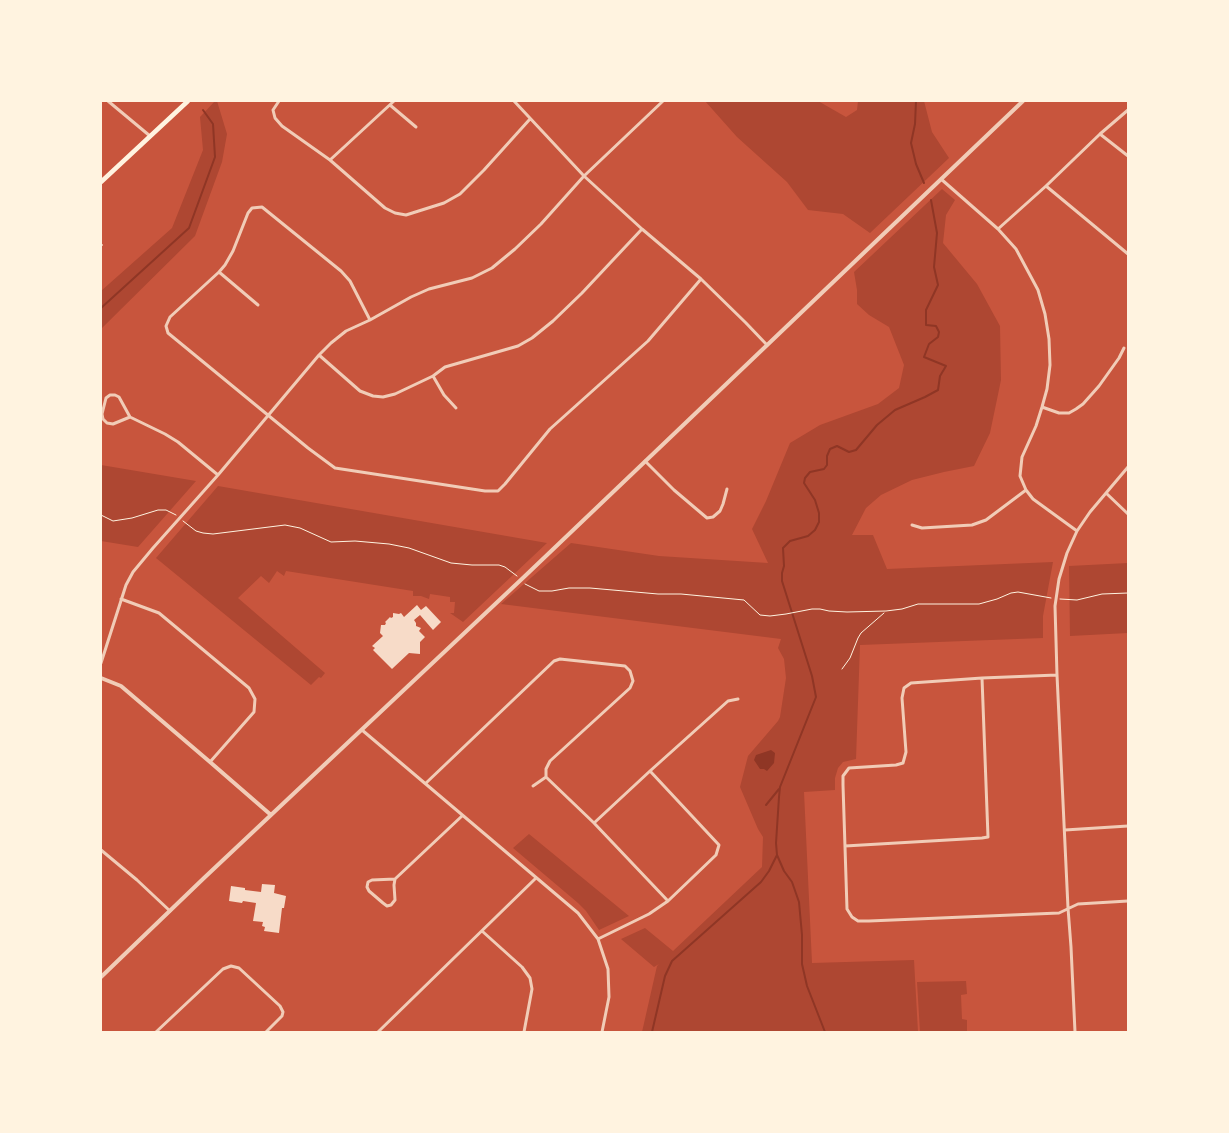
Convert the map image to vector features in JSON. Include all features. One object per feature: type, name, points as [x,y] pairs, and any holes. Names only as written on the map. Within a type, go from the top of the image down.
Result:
[{"type":"main road","points":[[101,182],[188,101]]},
{"type":"street","points":[[108,101],[151,136]]},
{"type":"street","points":[[279,101],[273,110],[275,118],[282,126],[330,160],[385,208],[395,213],[406,215],[444,203],[460,194],[530,119]]},
{"type":"street","points":[[330,160],[394,101]]},
{"type":"street","points":[[514,101],[584,176],[701,279],[767,345]]},
{"type":"street","points":[[101,663],[126,585],[134,572],[332,342],[346,332],[428,289],[472,278],[492,268],[515,249],[584,176],[663,101]]},
{"type":"street","points":[[101,977],[1023,101]]},
{"type":"street","points":[[390,105],[416,127]]},
{"type":"street","points":[[998,228],[1128,110]]},
{"type":"street","points":[[1100,134],[1128,156]]},
{"type":"street","points":[[941,179],[998,228],[1016,249],[1038,290],[1045,314],[1049,339],[1050,365],[1042,407],[1022,457],[1020,476],[1026,490],[1033,499],[1076,531]]},
{"type":"street","points":[[1046,186],[1128,254]]},
{"type":"street","points":[[370,320],[350,281],[341,270],[262,207],[252,208],[248,213],[233,251],[220,272],[170,318],[166,326],[168,333],[335,468],[498,492],[550,429],[648,341],[701,279]]},
{"type":"street","points":[[319,355],[360,391],[373,396],[383,397],[395,394],[433,376],[445,367],[518,346],[532,338],[582,293],[642,229]]},
{"type":"street","points":[[220,272],[258,305]]},
{"type":"street","points":[[1042,407],[1060,413],[1069,413],[1083,404],[1099,386],[1124,348]]},
{"type":"street","points":[[433,376],[444,395],[456,408]]},
{"type":"street","points":[[130,418],[113,424],[107,423],[103,419],[102,414],[106,398],[114,395],[120,398],[130,418],[171,438],[218,475]]},
{"type":"street","points":[[645,461],[674,490],[707,518],[713,517],[720,511],[727,489]]},
{"type":"street","points":[[1074,1032],[1057,675],[1056,599],[1059,579],[1076,531],[1128,467]]},
{"type":"street","points":[[912,524],[922,528],[972,525],[986,520],[1026,490]]},
{"type":"street","points":[[1106,493],[1128,514]]},
{"type":"street","points":[[121,599],[159,613],[249,688],[255,699],[254,712],[210,762]]},
{"type":"street","points":[[426,783],[554,661],[560,659],[625,666],[630,671],[633,681],[630,688],[550,761],[546,769],[546,777],[594,823],[668,900]]},
{"type":"street","points":[[1057,675],[911,682],[904,688],[902,698],[906,752],[903,763],[849,768],[843,776],[848,909],[852,917],[858,921],[869,921],[1058,913],[1078,904],[1128,901]]},
{"type":"street","points":[[101,678],[121,686],[271,815]]},
{"type":"street","points":[[845,846],[988,837],[982,678]]},
{"type":"street","points":[[594,823],[728,701],[738,699]]},
{"type":"street","points":[[362,730],[578,913],[598,939],[608,969],[609,997],[602,1032]]},
{"type":"street","points":[[598,939],[650,914],[668,900],[716,855],[718,845],[650,771]]},
{"type":"street","points":[[533,786],[546,777]]},
{"type":"street","points":[[395,879],[372,880],[368,882],[367,887],[387,906],[391,905],[395,900],[395,879],[462,816]]},
{"type":"street","points":[[1065,830],[1128,826]]},
{"type":"street","points":[[101,850],[137,880],[170,912]]},
{"type":"street","points":[[378,1032],[536,878]]},
{"type":"street","points":[[482,930],[522,967],[530,978],[532,989],[524,1032]]},
{"type":"street","points":[[156,1032],[223,969],[231,966],[239,968],[280,1006],[283,1012],[282,1016],[268,1031]]},
{"type":"path","points":[[101,515],[113,521],[132,518],[158,510],[169,510],[196,531],[213,534],[285,525],[300,528],[331,542],[355,541],[389,544],[409,548],[451,563],[472,566],[499,565],[506,567],[520,580],[540,591],[590,588],[744,600],[760,615],[770,616],[820,608],[829,611],[847,612],[886,611],[918,604],[979,604],[1018,592],[1056,599],[1077,600],[1102,594],[1128,593]]},
{"type":"path","points":[[842,669],[850,658],[861,633],[886,611]]},
{"type":"shaded area","points":[[217,101],[227,134],[222,162],[195,236],[101,329],[101,291],[172,228],[203,150],[200,117]]},
{"type":"shaded area","points":[[705,101],[818,101],[846,117],[857,110],[858,101],[924,101],[932,132],[949,158],[870,233],[843,214],[808,210],[787,182],[737,137]]},
{"type":"shaded area","points":[[942,189],[955,200],[946,215],[943,243],[977,284],[1000,326],[1001,380],[990,433],[974,466],[912,480],[881,495],[866,508],[852,535],[873,535],[887,569],[1053,562],[1043,616],[1043,638],[860,645],[856,759],[843,762],[838,768],[835,778],[835,790],[804,792],[812,963],[914,960],[918,1032],[642,1032],[659,964],[654,967],[621,939],[645,928],[673,951],[762,867],[763,837],[740,787],[748,756],[780,717],[786,678],[784,659],[778,648],[781,639],[501,604],[571,543],[659,556],[768,563],[752,529],[790,443],[820,425],[878,404],[899,388],[904,365],[889,327],[869,315],[857,304],[854,272]]},
{"type":"shaded area","points":[[101,465],[196,481],[138,547],[101,541]]},
{"type":"shaded area","points":[[218,486],[547,543],[463,622],[450,613],[454,613],[455,602],[450,602],[450,597],[430,594],[429,599],[413,596],[413,591],[286,571],[284,576],[277,571],[269,583],[261,576],[238,598],[325,673],[311,685],[156,558]]},
{"type":"shaded area","points":[[1128,563],[1128,633],[1070,636],[1069,566]]},
{"type":"shaded area","points":[[771,750],[775,753],[774,763],[767,771],[760,769],[754,760],[756,755]]},
{"type":"shaded area","points":[[529,834],[629,916],[599,930],[578,903],[513,848]]},
{"type":"shaded area","points":[[966,981],[967,994],[961,995],[962,1019],[967,1020],[967,1032],[920,1032],[917,982]]},
{"type":"building","points":[[417,605],[421,610],[426,606],[441,622],[433,630],[420,615],[414,620],[416,626],[421,628],[419,631],[425,637],[420,642],[420,654],[409,653],[392,669],[373,650],[375,648],[372,646],[383,636],[380,633],[381,625],[385,625],[385,622],[390,617],[393,617],[393,613],[401,613],[404,617]]},
{"type":"building","points":[[262,884],[275,885],[274,893],[286,896],[284,908],[282,908],[279,933],[264,931],[263,922],[253,921],[256,903],[229,901],[231,886],[261,892]]},
{"type":"waterway","points":[[916,101],[915,124],[911,143],[916,164],[924,183]]},
{"type":"waterway","points":[[101,308],[189,228],[215,157],[213,124],[203,110]]},
{"type":"waterway","points":[[825,1032],[807,986],[802,964],[799,902],[792,882],[784,871],[777,855],[776,843],[780,787],[816,697],[812,676],[782,581],[784,566],[783,548],[790,541],[808,536],[815,530],[819,522],[819,513],[815,500],[804,483],[805,478],[810,472],[824,469],[827,465],[827,456],[830,449],[837,446],[849,452],[856,450],[877,425],[895,410],[938,390],[940,376],[946,366],[924,357],[929,344],[938,337],[939,332],[936,326],[926,325],[926,310],[938,285],[934,267],[937,233],[931,200]]},
{"type":"waterway","points":[[766,805],[779,789]]},
{"type":"waterway","points":[[652,1032],[665,976],[672,961],[761,882],[777,855]]}]
